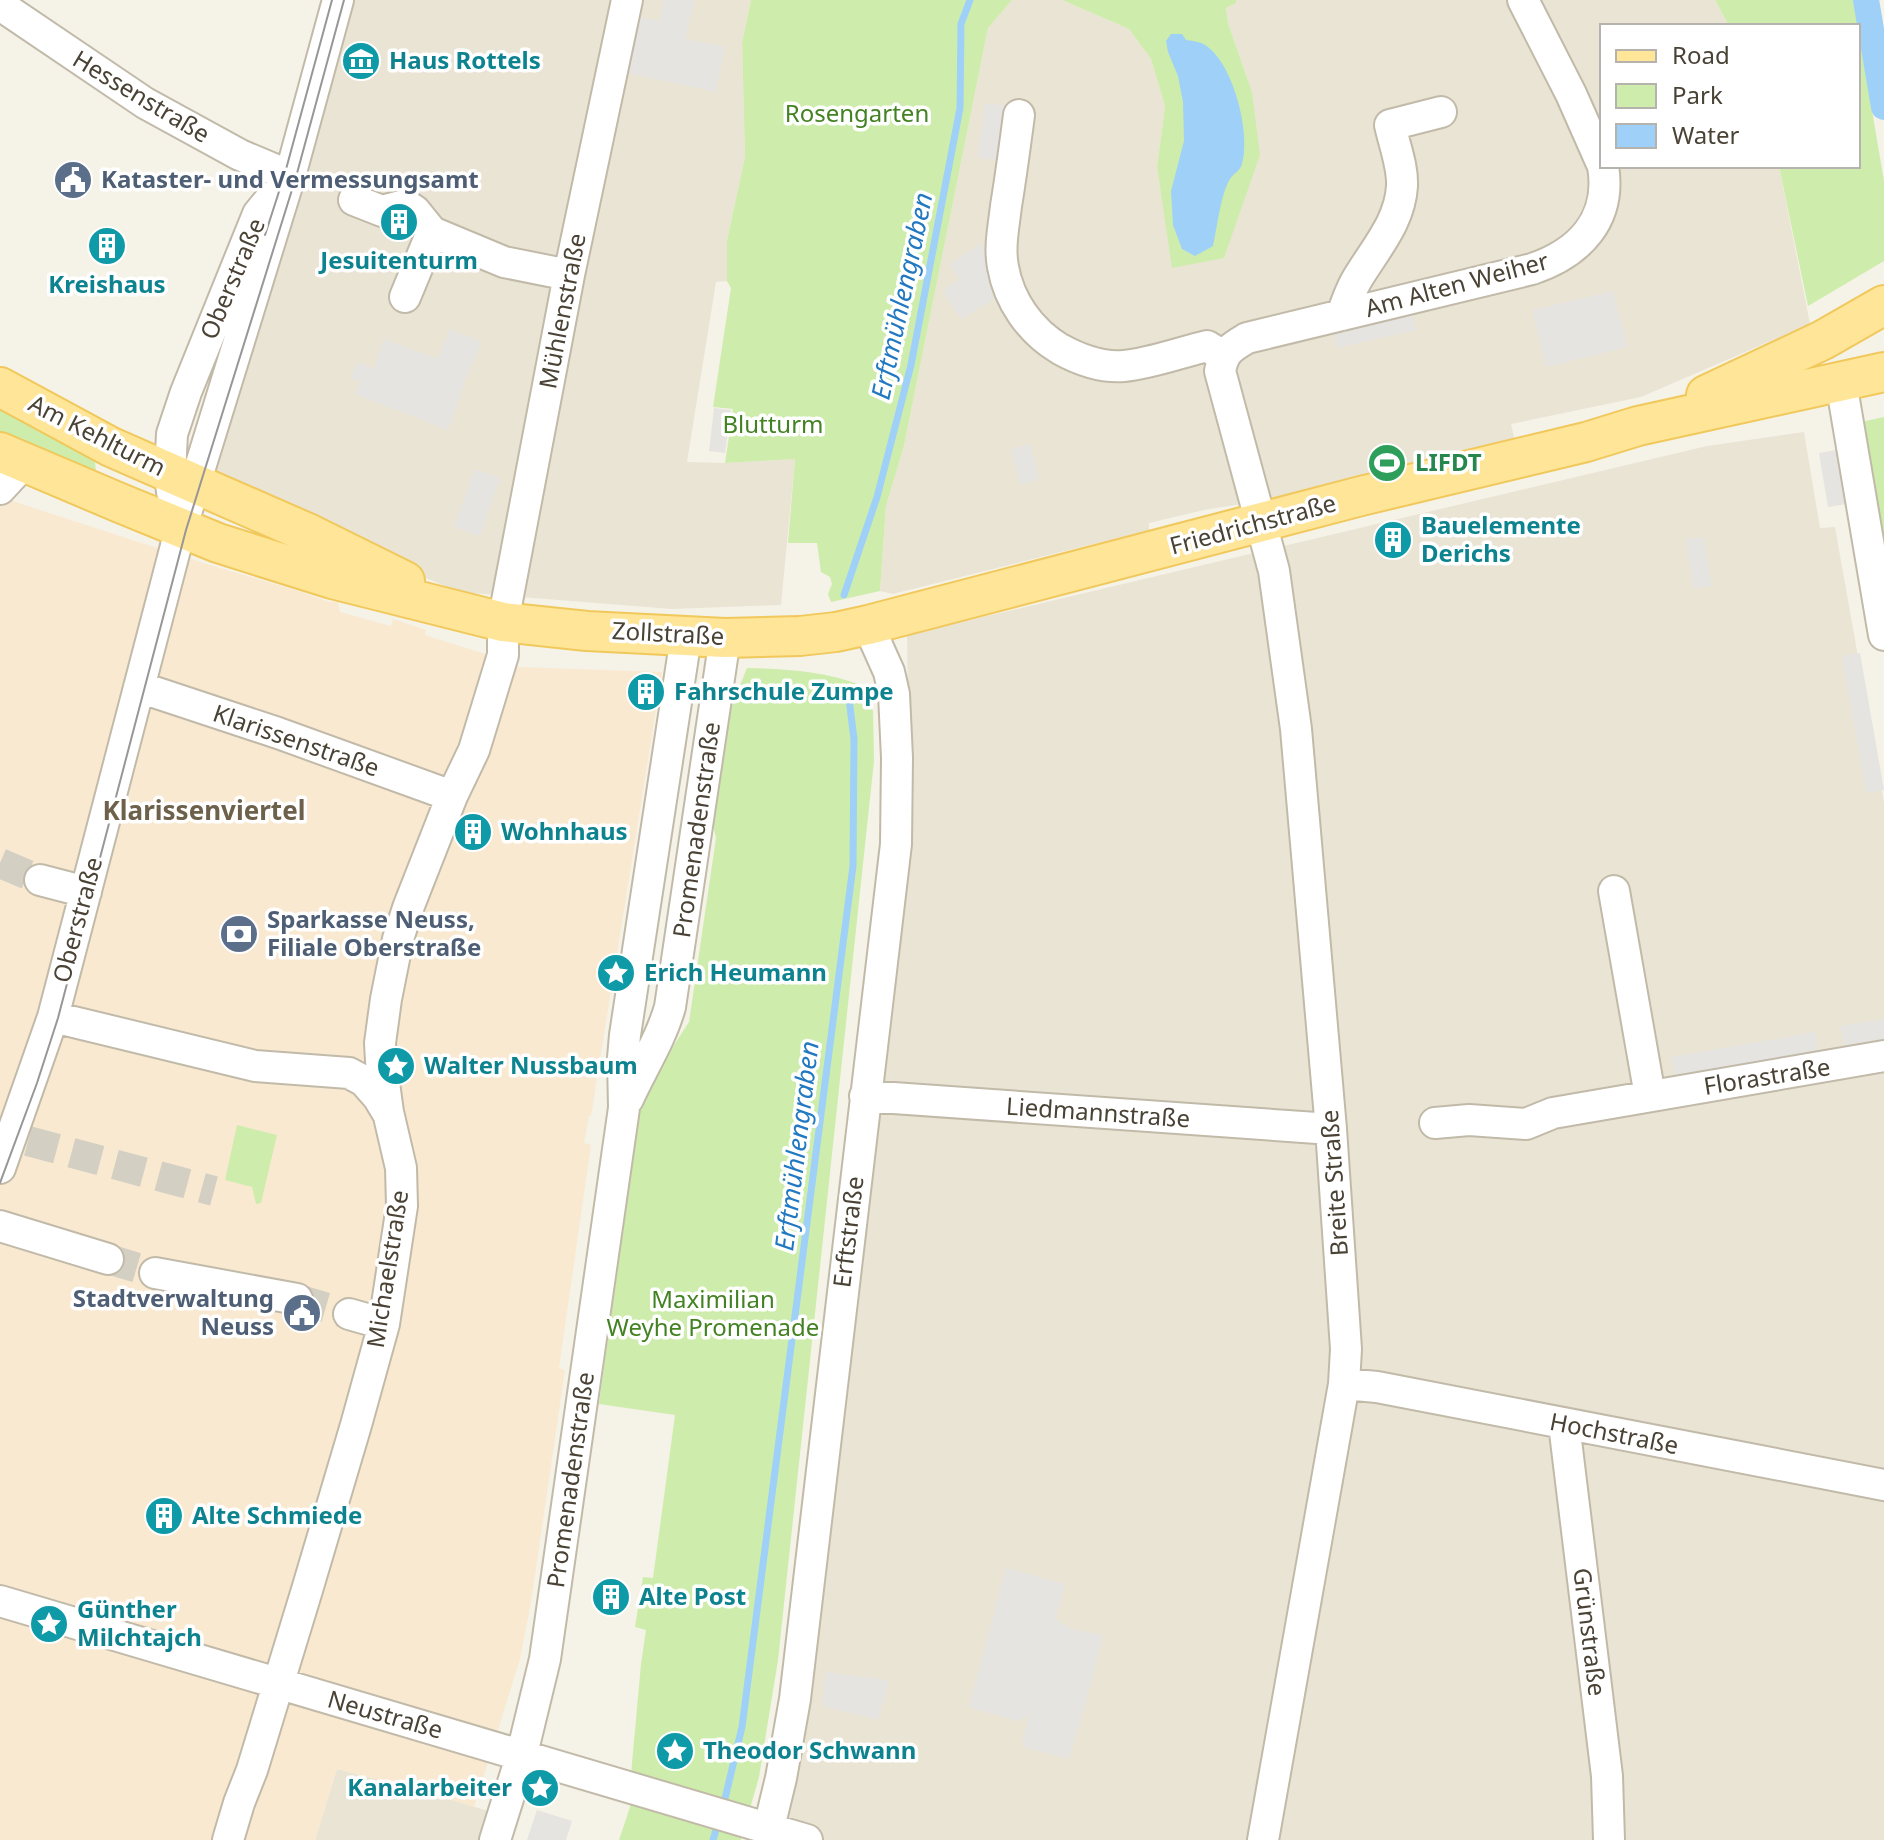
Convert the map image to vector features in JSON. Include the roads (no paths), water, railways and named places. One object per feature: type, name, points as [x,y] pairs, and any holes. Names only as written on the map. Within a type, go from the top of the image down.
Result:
[{"type":"main road","points":[[1841,382],[1874,342]]},
{"type":"main road","name":"Friedrichstraße","points":[[868,625],[1361,496],[1586,442],[1874,342]]},
{"type":"main road","name":"Friedrichstraße","points":[[1638,426],[1841,382]]},
{"type":"main road","name":"Am Kehlturm","points":[[0,387],[111,447],[182,478]]},
{"type":"main road","name":"Am Kehlturm","points":[[8,468],[181,529]]},
{"type":"main road","name":"Zollstraße","points":[[182,478],[486,617]]},
{"type":"main road","name":"Zollstraße","points":[[181,529],[332,579],[486,617],[587,631],[725,638],[800,636],[868,625]]},
{"type":"street","name":"Oberstraße","points":[[0,1168],[20,1139],[86,892],[181,529],[182,478],[290,176],[338,0]]},
{"type":"street","name":"Mühlenstraße","points":[[486,617],[569,275],[627,0]]},
{"type":"street","name":"Am Alten Weiher","points":[[1523,0],[1571,94],[1600,160]]},
{"type":"street","name":"Hessenstraße","points":[[0,5],[145,103],[240,155],[290,176]]},
{"type":"street","name":"Am Alten Weiher","points":[[1342,315],[1356,281],[1391,226],[1399,200],[1401,175],[1390,125],[1441,112]]},
{"type":"street","points":[[1019,115],[1002,234],[1002,265],[1011,294],[1025,319],[1038,334],[1054,345],[1077,358],[1101,366],[1125,366],[1207,346],[1223,356],[1220,371],[1261,524]]},
{"type":"street","name":"Am Alten Weiher","points":[[1223,356],[1232,346],[1247,338],[1532,269],[1567,254],[1587,236],[1599,212],[1604,189],[1602,168]]},
{"type":"street","points":[[354,200],[382,211],[409,207],[432,232],[504,262],[569,275]]},
{"type":"street","points":[[405,297],[432,232]]},
{"type":"street","points":[[1841,382],[1884,635]]},
{"type":"street","name":"Breite Straße","points":[[1261,524],[1274,571],[1296,729],[1331,1129],[1346,1349],[1344,1384],[1263,1840]]},
{"type":"street","name":"Michaelstraße","points":[[228,1840],[356,1425],[386,1313],[402,1188],[381,1061],[380,1043],[386,999],[398,939],[408,908],[452,796],[474,750],[503,655],[486,617]]},
{"type":"street","name":"Erftstraße","points":[[759,1830],[781,1778],[795,1699],[896,844],[894,694],[889,672],[868,625]]},
{"type":"street","name":"Promenadenstraße","points":[[495,1840],[522,1754],[545,1659],[624,1108],[625,1035],[686,637]]},
{"type":"street","name":"Promenadenstraße","points":[[624,1108],[665,1025],[670,1007],[725,638]]},
{"type":"street","name":"Klarissenstraße","points":[[139,687],[452,796]]},
{"type":"street","points":[[40,880],[86,892]]},
{"type":"street","points":[[1614,891],[1650,1096]]},
{"type":"street","points":[[53,1017],[255,1066],[349,1073],[364,1081],[388,1112]]},
{"type":"street","points":[[349,1073],[369,1059],[380,1043]]},
{"type":"street","name":"Florastraße","points":[[1435,1123],[1469,1120],[1526,1124],[1553,1113],[1884,1056]]},
{"type":"street","name":"Liedmannstraße","points":[[865,1096],[1331,1129]]},
{"type":"street","points":[[0,1226],[108,1259]]},
{"type":"street","points":[[155,1273],[297,1299]]},
{"type":"street","points":[[349,1314],[386,1313]]},
{"type":"street","name":"Hochstraße","points":[[1344,1384],[1377,1387],[1884,1485]]},
{"type":"street","name":"Grünstraße","points":[[1564,1424],[1607,1776],[1609,1840]]},
{"type":"street","name":"Neustraße","points":[[0,1601],[698,1807],[759,1830],[807,1840]]},
{"type":"water","points":[[1171,34],[1182,34],[1186,40],[1204,44],[1218,57],[1233,86],[1244,136],[1242,164],[1224,193],[1213,246],[1195,256],[1182,249],[1173,225],[1171,191],[1184,141],[1183,102],[1166,41]]},
{"type":"waterway","name":"Erftmühlengraben","points":[[844,595],[877,497],[911,365],[960,108],[961,24],[970,0]]},
{"type":"waterway","points":[[1866,0],[1884,107]]},
{"type":"waterway","name":"Erftmühlengraben","points":[[723,1807],[742,1727],[853,866],[854,739],[848,691]]},
{"type":"waterway","name":"Erftmühlengraben","points":[[713,1840],[718,1823]]},
{"type":"tunnel","points":[[0,863],[40,880]]},
{"type":"tunnel","points":[[28,1141],[214,1191]]},
{"type":"tunnel","points":[[108,1259],[155,1273]]},
{"type":"tunnel","points":[[297,1299],[349,1314]]},
{"type":"tram line","points":[[265,235],[332,0]]},
{"type":"tram line","points":[[0,1183],[58,1018],[186,530],[296,177],[344,0]]},
{"type":"place","name":"Haus Rottels","points":[[361,61]]},
{"type":"place","name":"Kataster- und Vermessungsamt","points":[[73,180]]},
{"type":"place","name":"Jesuitenturm","points":[[399,222]]},
{"type":"place","name":"Kreishaus","points":[[107,246]]},
{"type":"place","name":"LIFDT","points":[[1387,463]]},
{"type":"place","name":"Bauelemente Derichs","points":[[1393,540]]},
{"type":"place","name":"Fahrschule Zumpe","points":[[646,692]]},
{"type":"place","name":"Wohnhaus","points":[[473,832]]},
{"type":"place","name":"Sparkasse Neuss, Filiale Oberstraße","points":[[239,934]]},
{"type":"place","name":"Erich Heumann","points":[[616,973]]},
{"type":"place","name":"Walter Nussbaum","points":[[396,1066]]},
{"type":"place","name":"Stadtverwaltung Neuss","points":[[302,1313]]},
{"type":"place","name":"Alte Schmiede","points":[[164,1516]]},
{"type":"place","name":"Alte Post","points":[[611,1597]]},
{"type":"place","name":"Günther Milchtajch","points":[[49,1624]]},
{"type":"place","name":"Theodor Schwann","points":[[675,1751]]},
{"type":"place","name":"Kanalarbeiter","points":[[540,1788]]},
{"type":"district","name":"Klarissenviertel","points":[[204,811]]},
{"type":"park label","name":"Rosengarten","points":[[857,114]]},
{"type":"park label","name":"Blutturm","points":[[773,425]]},
{"type":"park label","name":"Maximilian Weyhe Promenade","points":[[713,1314]]}]
